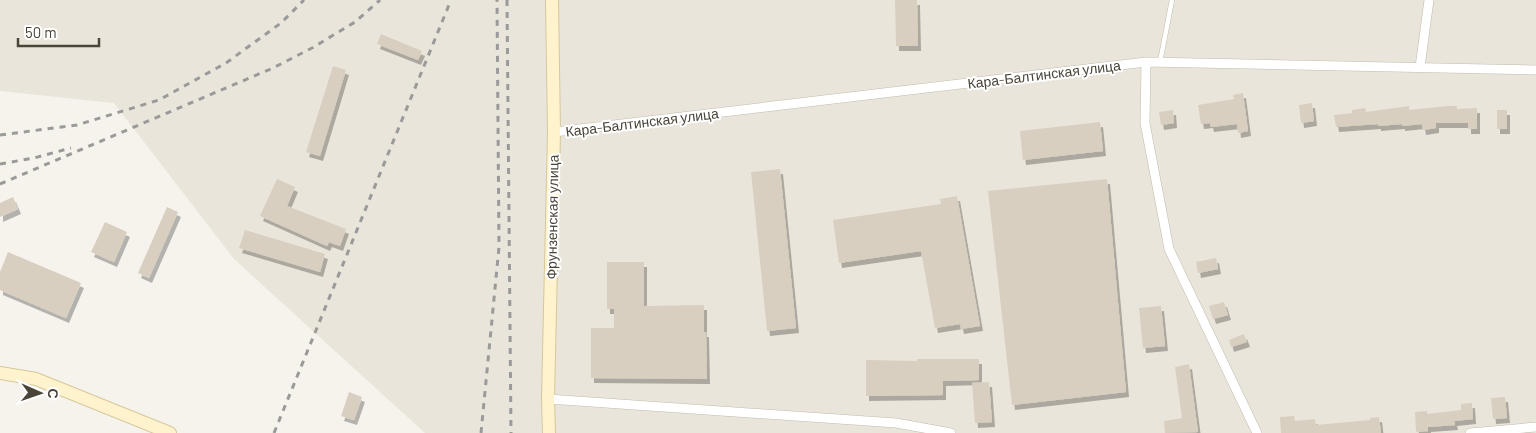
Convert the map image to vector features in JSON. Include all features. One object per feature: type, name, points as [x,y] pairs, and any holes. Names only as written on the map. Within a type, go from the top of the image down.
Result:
[{"type":"street","name":"Фрунзенская улица","points":[[549,433],[548,399],[554,132],[552,0]]},
{"type":"street","points":[[1420,67],[1429,0]]},
{"type":"street","name":"Кара-Балтинская улица","points":[[554,132],[1146,62],[1536,70]]},
{"type":"street","points":[[1146,62],[1145,123],[1169,249],[1257,433]]},
{"type":"street","points":[[0,373],[36,379],[170,433]]},
{"type":"street","points":[[548,399],[896,423],[951,433]]},
{"type":"street","points":[[1470,433],[1536,427]]},
{"type":"lane","points":[[1160,62],[1172,0]]},
{"type":"shaded area","points":[[0,0],[1536,0],[1536,433],[425,433],[234,259],[114,103],[0,91]]},
{"type":"building","points":[[895,0],[917,0],[918,46],[896,46]]},
{"type":"building","points":[[381,34],[422,51],[418,60],[377,44]]},
{"type":"building","points":[[333,66],[346,70],[320,156],[306,152]]},
{"type":"building","points":[[1243,93],[1248,131],[1238,133],[1237,124],[1211,127],[1210,123],[1201,124],[1198,105],[1234,99],[1233,95]]},
{"type":"building","points":[[1312,103],[1314,121],[1301,123],[1299,105]]},
{"type":"building","points":[[1409,106],[1409,110],[1447,106],[1457,106],[1457,109],[1477,108],[1477,129],[1468,129],[1468,123],[1436,123],[1436,128],[1423,130],[1422,124],[1378,126],[1378,124],[1336,127],[1334,115],[1352,113],[1352,110],[1365,108],[1366,112]]},
{"type":"building","points":[[1173,110],[1174,123],[1161,125],[1159,112]]},
{"type":"building","points":[[1497,110],[1507,110],[1507,129],[1497,129]]},
{"type":"building","points":[[1100,122],[1103,151],[1023,160],[1020,131]]},
{"type":"building","points":[[780,169],[796,328],[767,331],[751,172]]},
{"type":"building","points":[[277,179],[295,187],[287,206],[346,229],[340,246],[329,242],[327,246],[260,216]]},
{"type":"building","points":[[1107,179],[1126,392],[1012,405],[988,191]]},
{"type":"building","points":[[957,196],[980,326],[961,329],[960,324],[935,328],[921,251],[839,263],[833,220],[941,204],[940,199]]},
{"type":"building","points":[[13,197],[18,209],[0,217],[0,203]]},
{"type":"building","points":[[167,207],[178,212],[149,278],[138,273]]},
{"type":"building","points":[[105,222],[127,232],[114,262],[91,252]]},
{"type":"building","points":[[245,230],[325,254],[320,272],[239,248]]},
{"type":"building","points":[[8,252],[81,283],[66,318],[0,290],[0,272]]},
{"type":"building","points":[[1216,258],[1218,269],[1198,273],[1196,262]]},
{"type":"building","points":[[607,262],[644,262],[644,306],[704,305],[707,379],[591,378],[591,328],[614,328],[614,309],[607,309]]},
{"type":"building","points":[[1224,302],[1228,315],[1213,319],[1209,306]]},
{"type":"building","points":[[1161,306],[1165,346],[1143,348],[1139,308]]},
{"type":"building","points":[[1244,334],[1247,342],[1231,347],[1229,340]]},
{"type":"building","points":[[917,359],[979,359],[979,380],[943,381],[943,395],[866,396],[866,360],[917,361]]},
{"type":"building","points":[[1189,364],[1198,432],[1165,433],[1164,421],[1182,418],[1175,367]]},
{"type":"building","points":[[989,382],[992,422],[975,423],[972,383]]},
{"type":"building","points":[[349,392],[362,397],[354,420],[341,416]]},
{"type":"building","points":[[1505,397],[1507,418],[1493,419],[1491,398]]},
{"type":"building","points":[[1472,403],[1473,419],[1454,421],[1455,425],[1428,427],[1428,431],[1416,432],[1415,412],[1427,411],[1427,414],[1461,410],[1461,404]]},
{"type":"building","points":[[1294,416],[1295,421],[1315,419],[1316,425],[1370,420],[1370,418],[1379,417],[1381,433],[1281,433],[1280,417]]},
{"type":"railway","points":[[0,135],[77,125],[159,100],[226,63],[281,23],[304,0]]},
{"type":"railway","points":[[0,184],[273,68],[312,48],[355,22],[380,0]]},
{"type":"railway","points":[[274,433],[451,0]]},
{"type":"railway","points":[[481,433],[499,247],[497,0]]},
{"type":"railway","points":[[507,0],[511,433]]},
{"type":"railway","points":[[0,164],[34,158],[71,148]]}]
